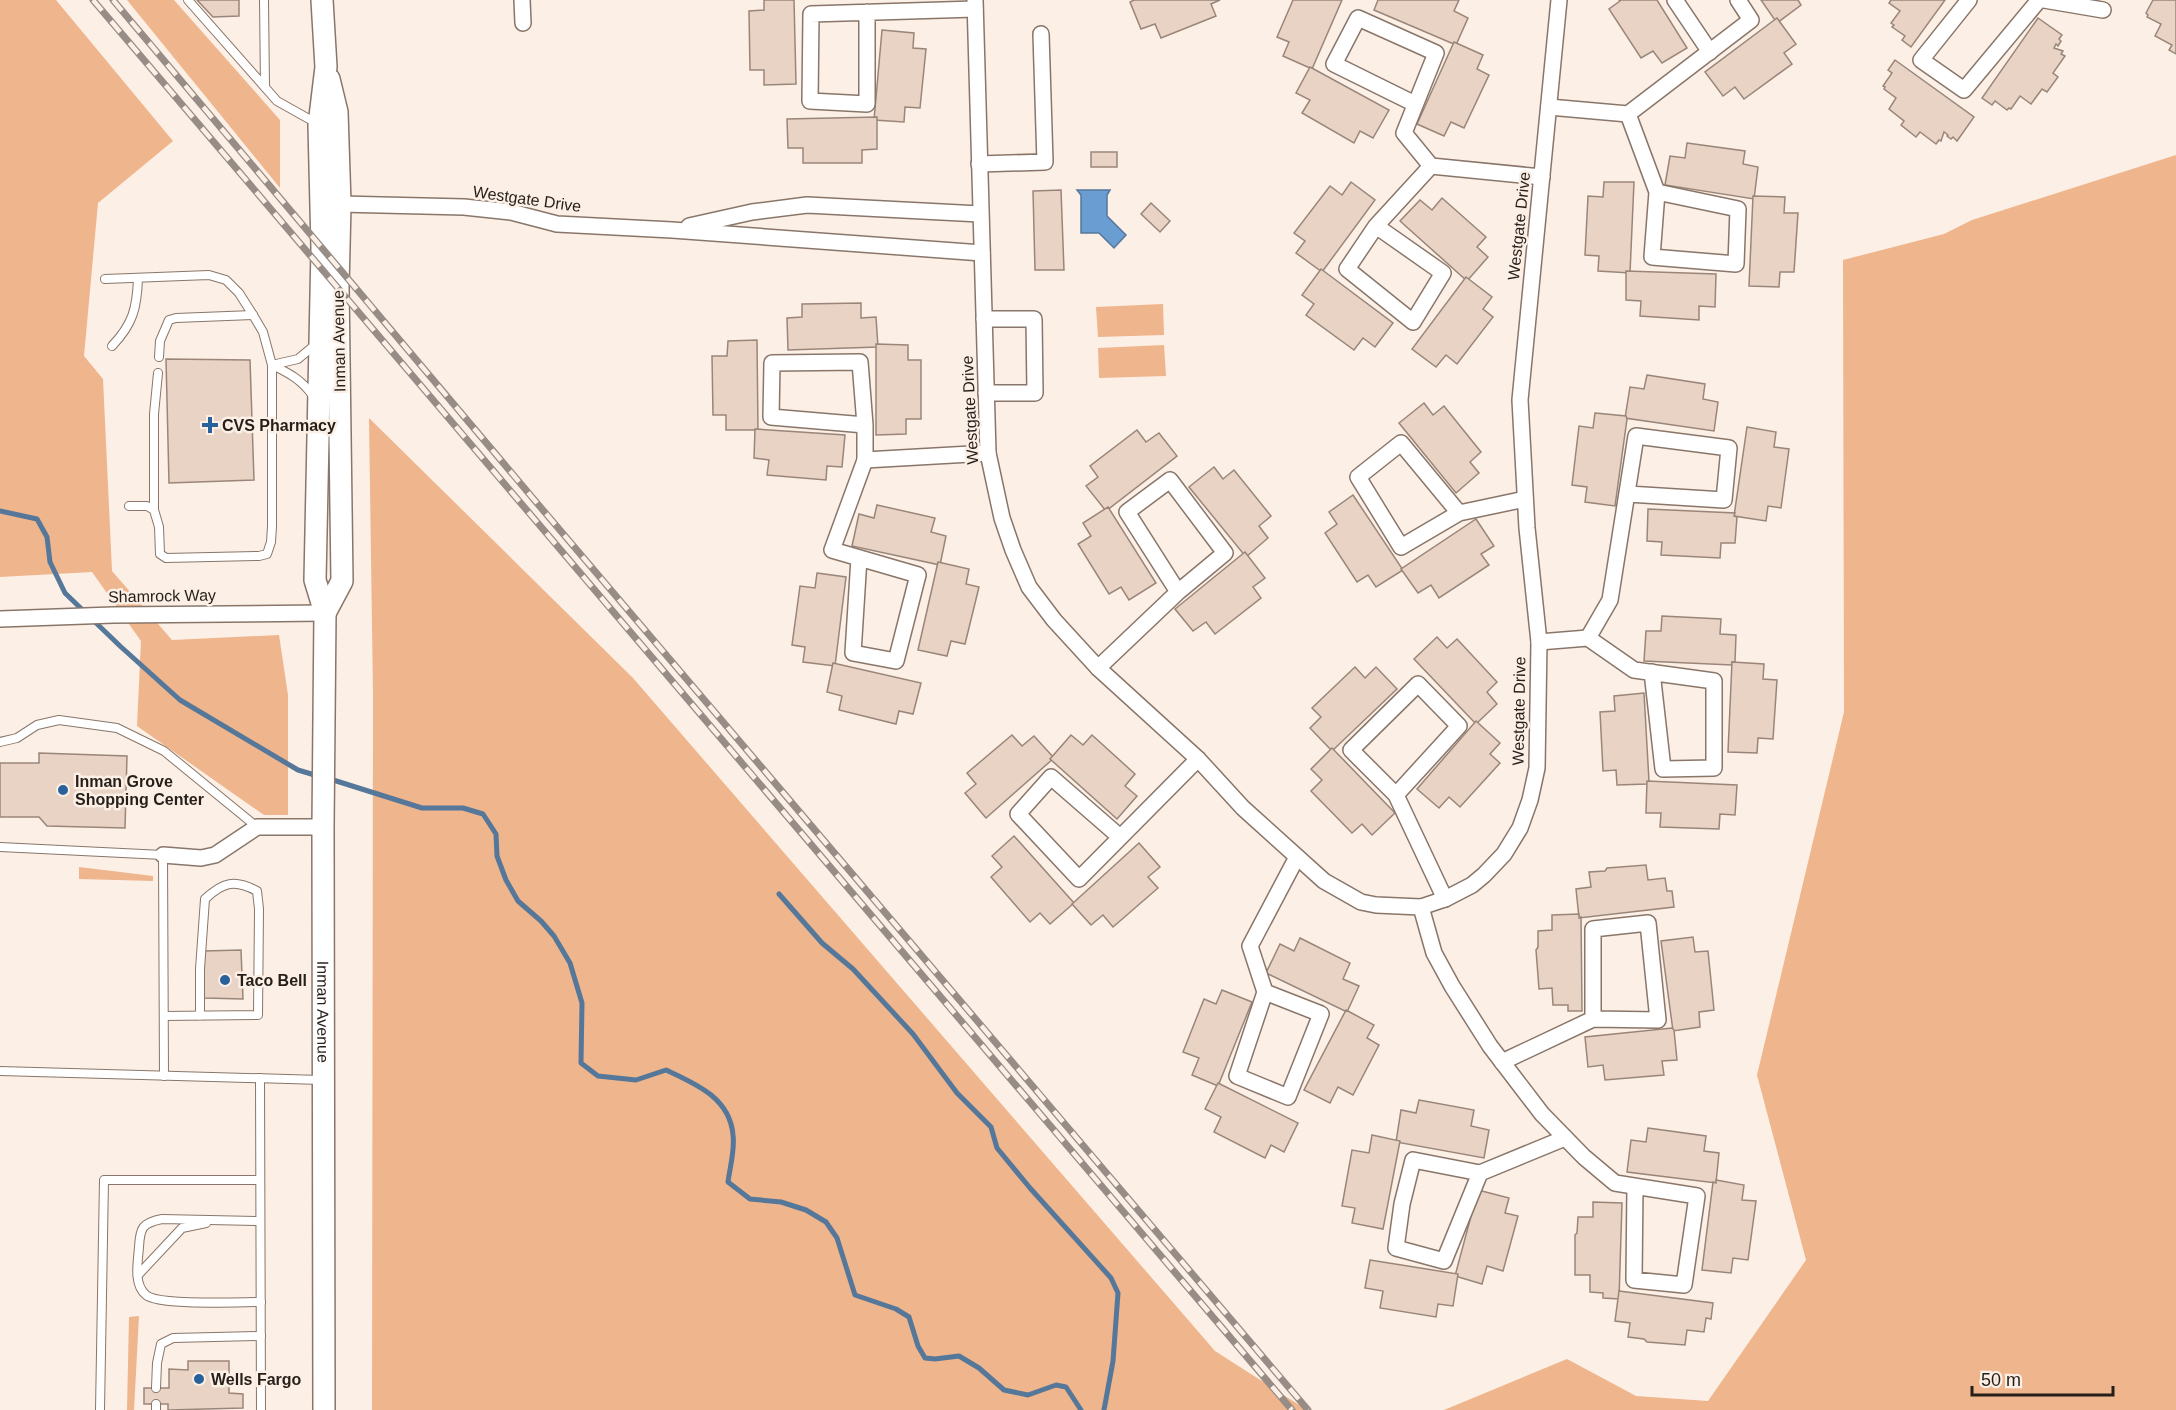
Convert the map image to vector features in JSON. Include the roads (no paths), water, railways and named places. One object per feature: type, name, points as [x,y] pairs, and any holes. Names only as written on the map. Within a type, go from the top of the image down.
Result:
[{"type":"main road","name":"Inman Avenue","points":[[322,0],[326,66],[337,112],[340,204],[338,288],[342,581],[325,613]]},
{"type":"main road","name":"Inman Avenue","points":[[324,1410],[325,613],[315,580],[322,248],[319,125],[326,66]]},
{"type":"street","points":[[522,0],[523,23]]},
{"type":"street","name":"Westgate Drive","points":[[975,4],[988,453],[1002,518],[1029,587],[1054,620],[1098,668],[1198,759],[1243,807],[1324,881],[1361,902],[1421,907],[1445,899],[1472,885],[1494,865],[1513,841],[1526,814],[1537,768],[1539,642],[1525,499],[1520,400],[1559,0]]},
{"type":"street","points":[[1676,0],[1710,52]]},
{"type":"street","points":[[1549,108],[1628,114],[1751,20],[1738,0]]},
{"type":"street","points":[[1969,0],[1921,60],[1964,90],[2039,0]]},
{"type":"street","points":[[2044,0],[2103,10]]},
{"type":"street","points":[[867,12],[867,104],[810,101],[811,14],[975,4]]},
{"type":"street","points":[[1415,104],[1334,64],[1358,18],[1436,53],[1404,133],[1431,166],[1542,177]]},
{"type":"street","points":[[979,164],[1045,162],[1041,34]]},
{"type":"street","points":[[1628,114],[1657,192],[1652,257],[1736,264],[1738,209],[1657,192]]},
{"type":"street","points":[[1376,226],[1443,273],[1413,322],[1347,269],[1376,226],[1431,166]]},
{"type":"street","name":"Westgate Drive","points":[[340,204],[464,207],[511,212],[557,224],[672,230],[982,253]]},
{"type":"street","name":"Westgate Drive","points":[[672,230],[752,212],[807,205],[980,214]]},
{"type":"street","points":[[984,319],[1034,319],[1035,393],[986,393]]},
{"type":"street","points":[[859,558],[852,653],[897,661],[918,575],[832,550],[865,460],[865,425],[860,362],[772,363],[771,417],[865,425]]},
{"type":"street","points":[[1588,638],[1610,600],[1636,436],[1729,448],[1724,500],[1628,494]]},
{"type":"street","points":[[1459,513],[1401,443],[1358,477],[1401,547],[1459,513],[1525,499]]},
{"type":"street","points":[[865,460],[988,453]]},
{"type":"street","points":[[1098,668],[1178,592],[1225,553],[1170,480],[1126,512],[1178,592]]},
{"type":"street","name":"Shamrock Way","points":[[0,619],[113,615],[325,613]]},
{"type":"street","points":[[1539,642],[1588,638],[1634,670],[1652,672],[1714,681],[1714,768],[1663,769],[1652,672]]},
{"type":"street","points":[[1396,795],[1459,726],[1418,684],[1351,750],[1396,795],[1445,899]]},
{"type":"street","points":[[1120,837],[1051,777],[1018,814],[1079,879],[1198,759]]},
{"type":"street","points":[[163,855],[201,858],[215,855],[257,827],[323,827]]},
{"type":"street","points":[[1265,992],[1321,1014],[1288,1096],[1237,1076],[1265,992],[1250,946],[1297,857]]},
{"type":"street","points":[[1421,907],[1434,953],[1458,996],[1502,1062],[1542,1114],[1615,1183],[1635,1186],[1697,1196],[1684,1286],[1634,1280],[1635,1186]]},
{"type":"street","points":[[1502,1062],[1593,1019],[1658,1020],[1648,923],[1593,929],[1593,1019]]},
{"type":"street","points":[[1479,1173],[1444,1261],[1396,1248],[1402,1204],[1413,1160],[1479,1173],[1565,1138]]},
{"type":"lane","points":[[188,0],[277,101],[319,125]]},
{"type":"lane","points":[[264,0],[265,87]]},
{"type":"lane","points":[[105,279],[209,275],[226,280],[239,293],[254,315],[263,332],[272,365],[272,526],[271,542],[267,554],[166,558],[160,554],[159,527],[154,510],[154,414],[158,373]]},
{"type":"lane","points":[[112,346],[134,313],[138,278]]},
{"type":"lane","points":[[159,357],[160,341],[169,320],[254,315]]},
{"type":"lane","points":[[272,365],[298,359],[319,340]]},
{"type":"lane","points":[[272,365],[290,373],[303,383],[318,403]]},
{"type":"lane","points":[[129,506],[147,506],[154,510]]},
{"type":"lane","points":[[0,742],[17,738],[37,725],[59,720],[117,728],[164,751],[257,827]]},
{"type":"lane","points":[[0,847],[163,855],[165,1076]]},
{"type":"lane","points":[[164,1016],[200,1016],[258,1015],[259,909],[257,891],[245,885],[230,883],[215,889],[205,899],[200,969],[200,1016]]},
{"type":"lane","points":[[0,1071],[323,1080]]},
{"type":"lane","points":[[260,1078],[261,1410]]},
{"type":"lane","points":[[100,1410],[104,1180],[260,1180]]},
{"type":"lane","points":[[260,1221],[162,1219],[148,1222],[140,1232],[138,1282],[146,1296],[162,1301],[261,1302]]},
{"type":"lane","points":[[138,1275],[182,1228],[219,1220]]},
{"type":"lane","points":[[156,1388],[157,1363],[161,1344],[173,1338],[261,1336]]},
{"type":"water","points":[[1077,190],[1110,190],[1107,195],[1107,216],[1126,235],[1114,248],[1099,233],[1081,233],[1081,195]]},
{"type":"waterway","points":[[0,511],[37,519],[47,537],[50,562],[65,593],[180,700],[298,770],[318,776]]},
{"type":"waterway","points":[[330,779],[422,808],[463,808],[483,814],[496,834],[497,856],[506,880],[518,901],[554,936],[570,963],[582,1003],[581,1063],[598,1076],[636,1080],[666,1070],[700,1087],[718,1102],[730,1122],[733,1147],[728,1182],[750,1199],[781,1202],[806,1210],[826,1222],[837,1238],[855,1295],[896,1309],[909,1317],[918,1346],[925,1358],[959,1356],[979,1368],[1004,1390],[1028,1395],[1056,1385],[1066,1387],[1081,1410]]},
{"type":"waterway","points":[[779,894],[822,943],[853,969],[913,1034],[957,1093],[991,1127],[997,1148],[1111,1278],[1118,1293],[1113,1361],[1104,1410]]},
{"type":"railway","points":[[93,0],[1292,1410]]},
{"type":"railway","points":[[113,0],[542,509],[1308,1410]]},
{"type":"place","name":"CVS Pharmacy","points":[[210,425]]},
{"type":"place","name":"Inman Grove Shopping Center","points":[[63,790]]},
{"type":"place","name":"Taco Bell","points":[[225,980]]},
{"type":"place","name":"Wells Fargo","points":[[199,1379]]}]
